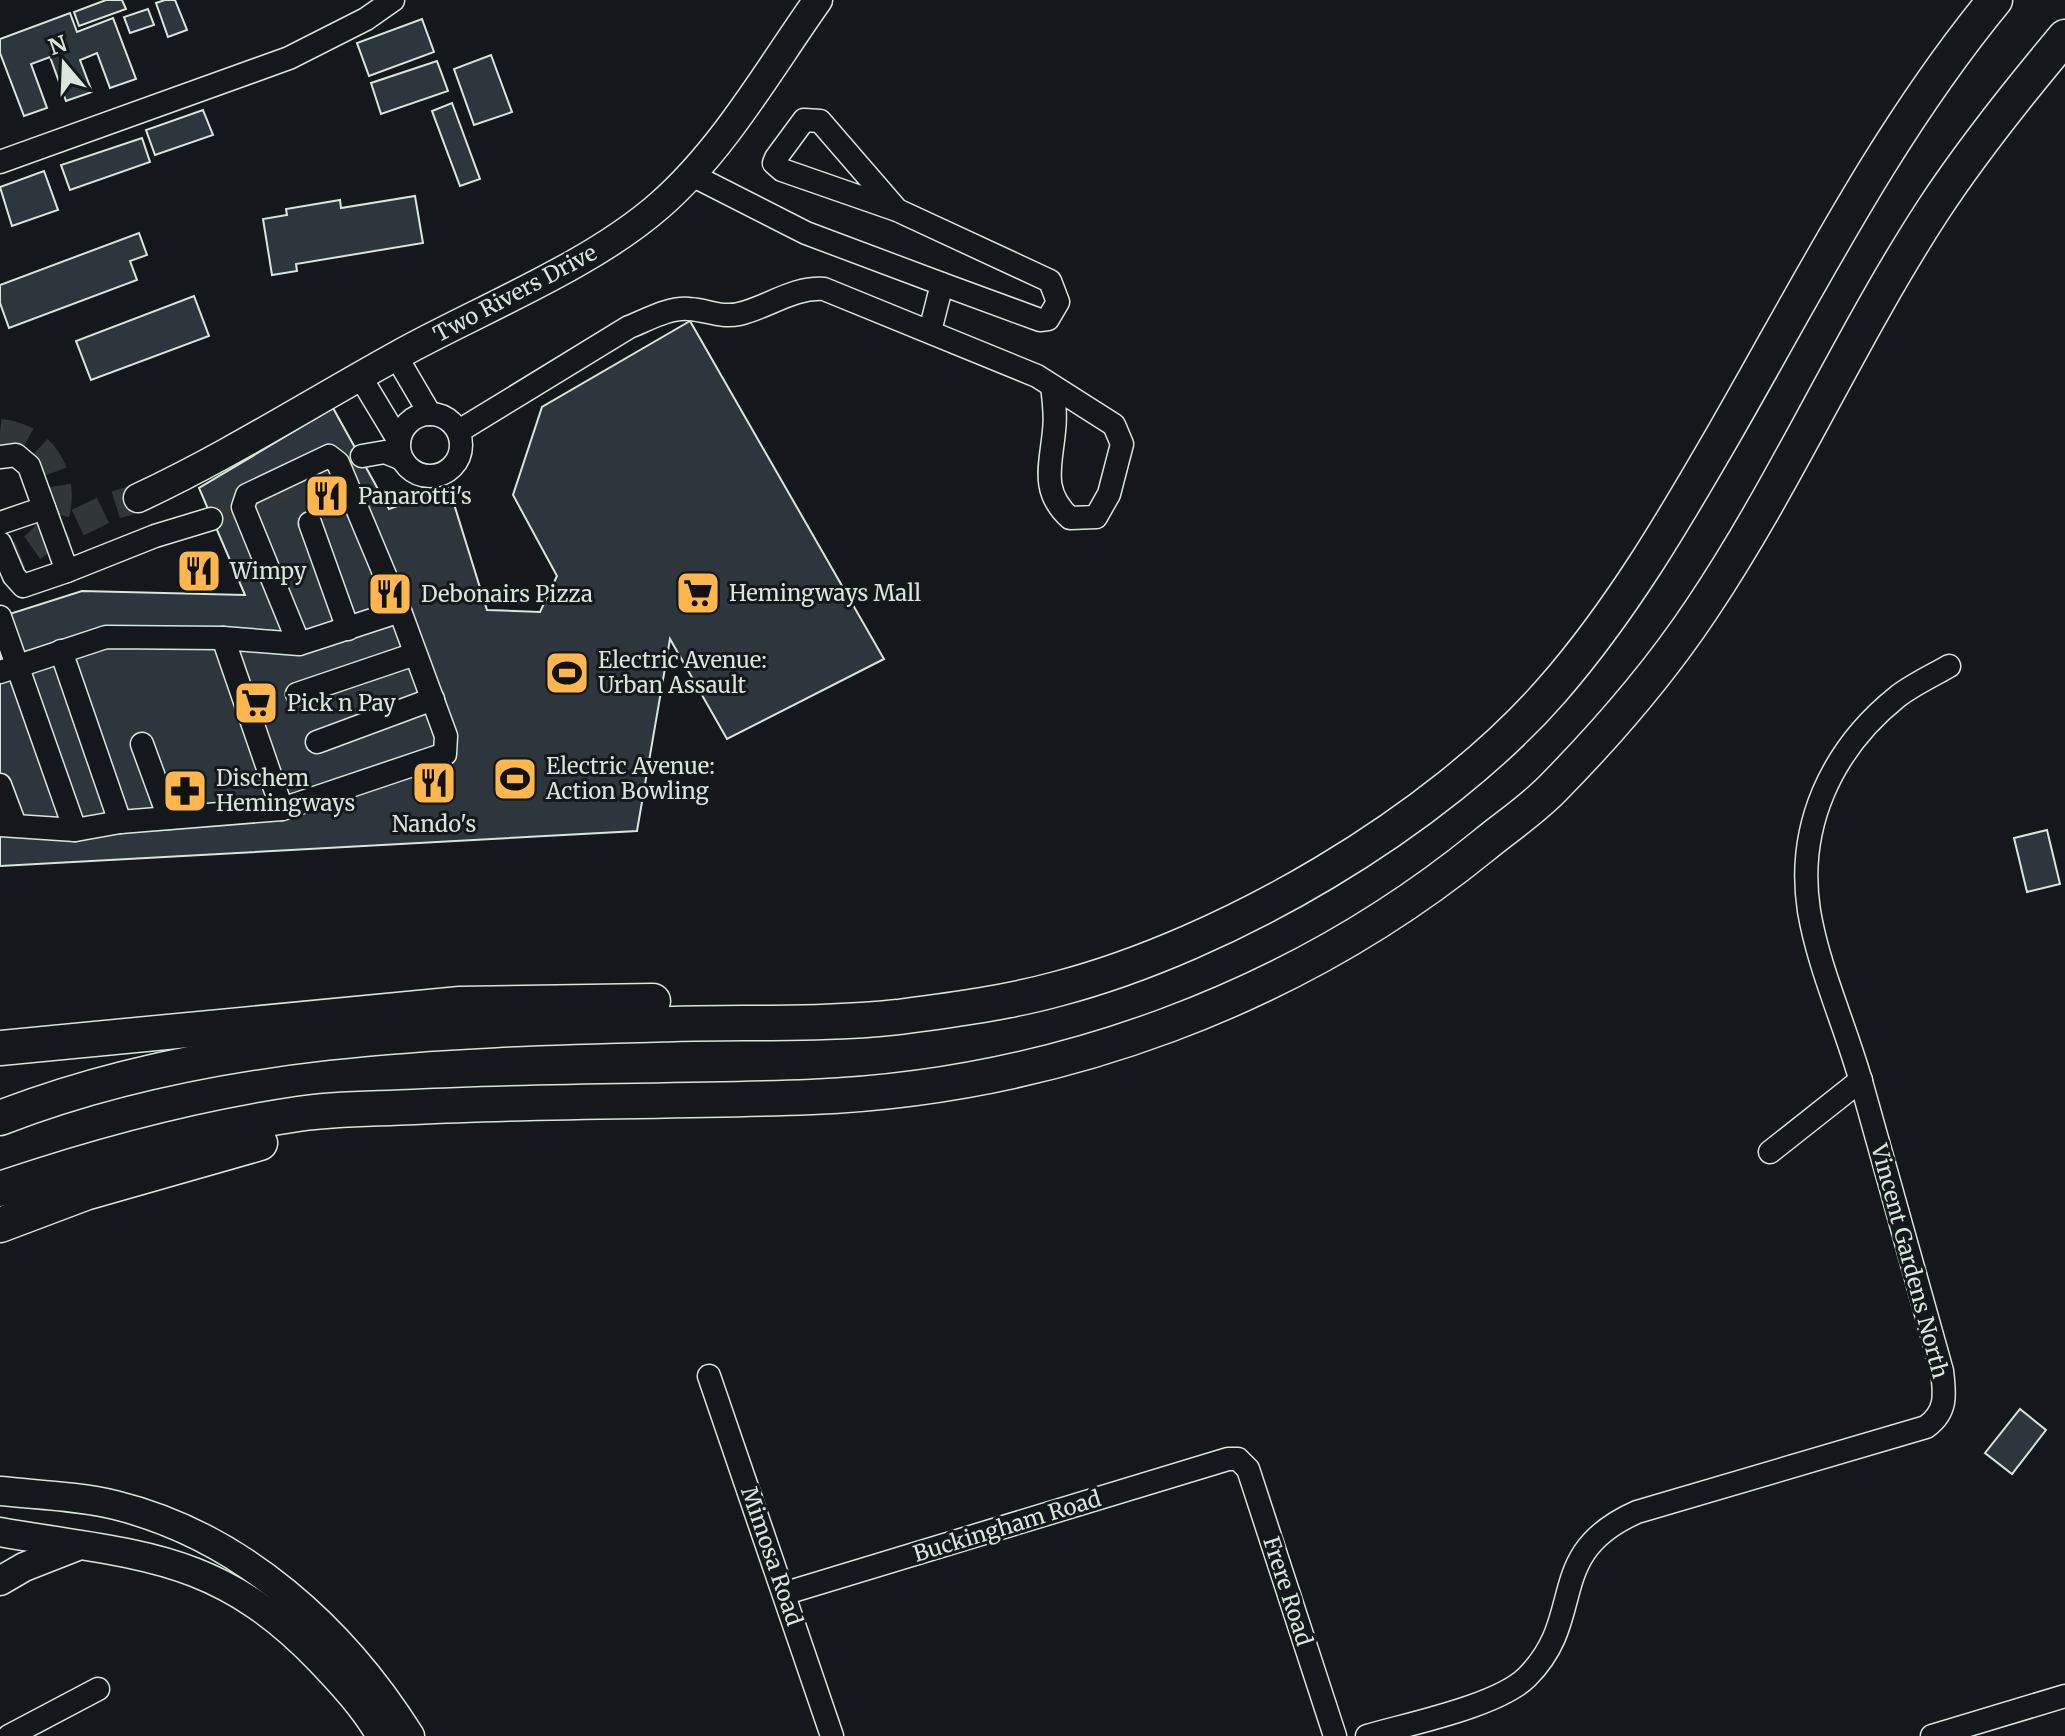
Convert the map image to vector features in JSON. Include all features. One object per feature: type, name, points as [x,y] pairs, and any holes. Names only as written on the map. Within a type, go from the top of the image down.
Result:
[{"type":"highway","points":[[0,1118],[134,1077],[233,1055],[319,1043],[467,1031],[891,1018],[1008,1000],[1062,988],[1156,955],[1267,907],[1342,862],[1426,803],[1499,744],[1551,692],[1611,616],[1660,545],[1834,239],[1954,49],[1995,0]]},
{"type":"highway","points":[[0,1189],[106,1155],[303,1113],[472,1104],[817,1097],[958,1082],[1059,1062],[1178,1022],[1310,963],[1434,885],[1550,792],[1656,672],[1702,609],[1748,533],[1930,214],[1995,121],[2065,37]]},
{"type":"highway","points":[[0,1048],[460,1004],[774,1000],[1062,988]]},
{"type":"highway","points":[[0,1225],[85,1193],[314,1128],[472,1104]]},
{"type":"main road","name":"Two Rivers Drive","points":[[138,498],[201,469],[396,356],[598,249],[658,207],[690,174],[818,0]]},
{"type":"main road","points":[[0,1491],[114,1505],[164,1521],[219,1548],[252,1568],[334,1634],[384,1695],[410,1736]]},
{"type":"main road","points":[[0,1532],[171,1561],[223,1583],[251,1599],[317,1657],[360,1706],[381,1736]]},
{"type":"main road","points":[[0,1581],[24,1567],[80,1545]]},
{"type":"street","points":[[0,162],[289,58],[366,19],[393,0]]},
{"type":"street","points":[[690,174],[806,233],[1040,320],[1048,319],[1058,302],[1058,295],[1050,281],[897,210],[782,170],[774,163],[776,158],[798,125],[804,120],[820,121],[828,126],[897,210]]},
{"type":"street","points":[[930,331],[942,284]]},
{"type":"street","points":[[459,431],[629,327],[679,309],[720,316],[737,314],[791,292],[824,289],[1037,376],[1108,420],[1119,434],[1122,444],[1109,494],[1096,517],[1070,518],[1061,510],[1047,481],[1055,418],[1052,386]]},
{"type":"street","points":[[396,356],[430,414]]},
{"type":"street","points":[[361,378],[400,450],[422,475],[440,475],[459,458],[459,431],[447,418],[430,414],[413,419],[400,450]]},
{"type":"street","points":[[362,456],[400,450]]},
{"type":"street","points":[[0,785],[7,825],[75,830],[120,822],[282,809],[445,754],[448,743],[400,611],[338,463],[329,456],[247,495],[243,507],[299,644]]},
{"type":"street","points":[[0,457],[23,458],[67,571]]},
{"type":"street","points":[[0,523],[44,508]]},
{"type":"street","points":[[0,543],[14,576],[23,586],[155,536],[211,519]]},
{"type":"street","points":[[310,523],[348,629]]},
{"type":"street","points":[[8,669],[106,637],[223,638],[299,644],[400,611]]},
{"type":"street","points":[[0,617],[8,669],[75,830]]},
{"type":"street","points":[[223,638],[282,809]]},
{"type":"street","points":[[61,651],[120,822]]},
{"type":"street","points":[[297,694],[415,654]]},
{"type":"street","name":"Vincent Gardens North","points":[[1367,1736],[1493,1698],[1525,1679],[1544,1657],[1560,1625],[1576,1560],[1608,1524],[1637,1512],[1926,1427],[1935,1421],[1945,1397],[1942,1371],[1861,1080],[1809,910],[1809,844],[1816,806],[1834,767],[1859,732],[1898,696],[1949,666]]},
{"type":"street","points":[[317,742],[433,699]]},
{"type":"street","points":[[142,744],[169,818]]},
{"type":"street","points":[[1770,1152],[1861,1080]]},
{"type":"street","name":"Mimosa Road","points":[[709,1376],[786,1593],[832,1736]]},
{"type":"street","name":"Buckingham Road","points":[[786,1593],[1228,1459]]},
{"type":"street","name":"Frere Road","points":[[1228,1459],[1238,1459],[1248,1469],[1335,1736]]},
{"type":"street","points":[[9,1736],[98,1689]]},
{"type":"street","points":[[1932,1736],[2065,1696]]},
{"type":"building","points":[[106,0],[122,0],[126,9],[79,26],[74,12]]},
{"type":"building","points":[[175,0],[187,30],[168,37],[156,3]]},
{"type":"building","points":[[148,9],[154,25],[130,33],[124,17]]},
{"type":"building","points":[[70,13],[77,32],[113,18],[136,79],[110,88],[97,53],[80,60],[92,92],[66,101],[50,57],[31,64],[47,108],[24,116],[0,53],[0,39]]},
{"type":"building","points":[[422,19],[434,52],[369,76],[357,43]]},
{"type":"building","points":[[491,55],[512,112],[474,125],[454,69]]},
{"type":"building","points":[[437,61],[448,91],[381,114],[371,83]]},
{"type":"building","points":[[452,103],[480,179],[460,186],[432,111]]},
{"type":"building","points":[[203,110],[213,135],[155,155],[146,130]]},
{"type":"building","points":[[142,138],[150,162],[70,190],[61,165]]},
{"type":"building","points":[[44,171],[58,210],[12,226],[0,187]]},
{"type":"building","points":[[415,196],[423,243],[296,264],[297,271],[272,275],[263,219],[287,215],[286,209],[340,200],[341,208]]},
{"type":"building","points":[[139,233],[147,255],[130,261],[137,280],[9,328],[0,303],[0,285]]},
{"type":"building","points":[[194,296],[209,336],[91,380],[76,341]]},
{"type":"building","name":"Hemingways Mall","points":[[690,321],[884,659],[727,739],[670,639],[637,831],[0,866],[0,617],[82,591],[245,595],[199,488],[333,408],[389,509],[449,488],[487,610],[540,612],[557,576],[513,495],[542,407]]},
{"type":"building","points":[[2047,830],[2060,884],[2027,892],[2014,838]]},
{"type":"building","points":[[2020,1409],[2046,1430],[2012,1474],[1985,1453]]},
{"type":"tunnel","points":[[0,433],[26,440],[44,455],[54,475],[58,497],[54,519],[43,538],[25,552],[0,559]]},
{"type":"tunnel","points":[[211,519],[362,456]]},
{"type":"tunnel","points":[[40,541],[112,506],[138,498]]},
{"type":"place","name":"Panarotti's","points":[[327,496]]},
{"type":"place","name":"Wimpy","points":[[199,571]]},
{"type":"place","name":"Hemingways Mall","points":[[698,593]]},
{"type":"place","name":"Debonairs Pizza","points":[[390,594]]},
{"type":"place","name":"Electric Avenue: Urban Assault","points":[[567,673]]},
{"type":"place","name":"Pick n Pay","points":[[256,703]]},
{"type":"place","name":"Electric Avenue: Action Bowling","points":[[515,779]]},
{"type":"place","name":"Nando's","points":[[434,783]]},
{"type":"place","name":"Dischem Hemingways","points":[[185,791]]}]
